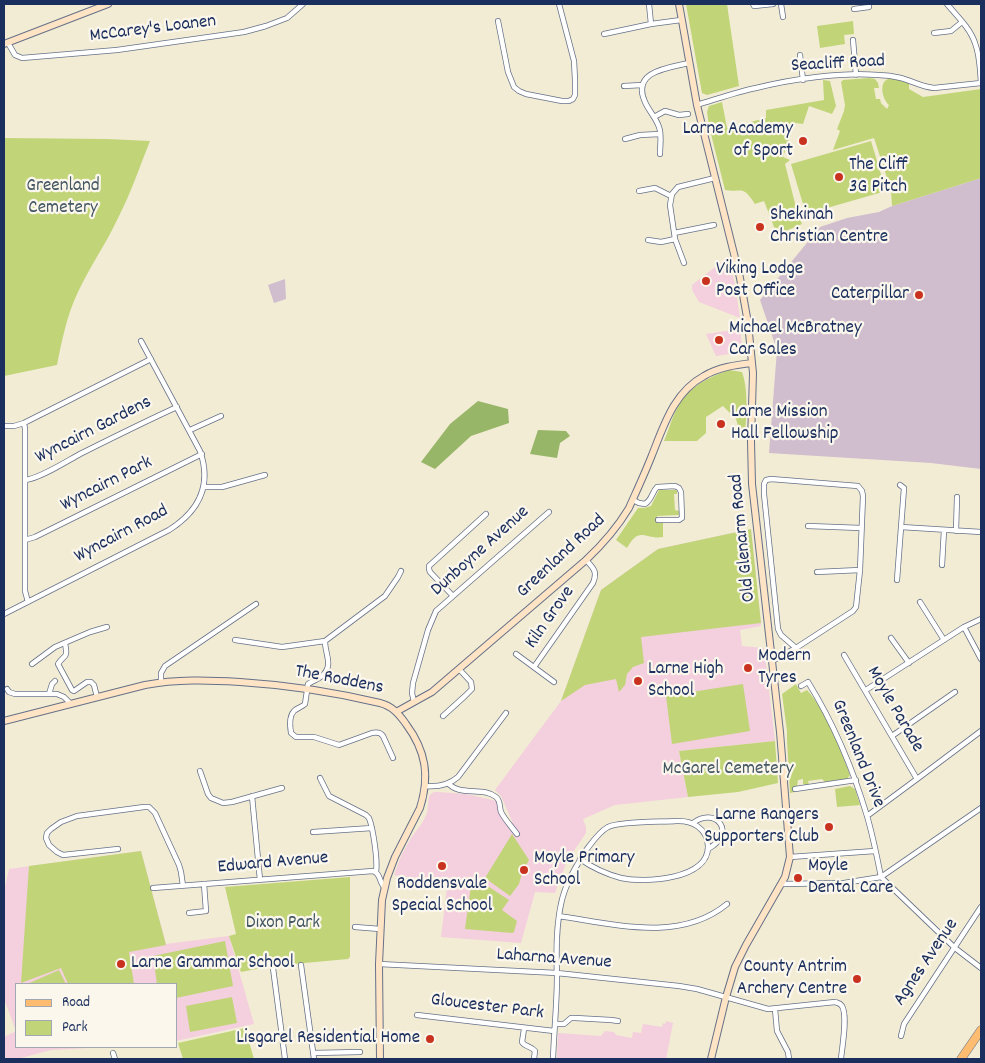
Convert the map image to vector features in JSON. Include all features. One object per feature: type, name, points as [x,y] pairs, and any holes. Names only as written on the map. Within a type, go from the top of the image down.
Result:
[{"type":"main road","points":[[961,1059],[981,1030]]},
{"type":"street","points":[[6,44],[108,4]]},
{"type":"street","name":"McCarey's Loanen","points":[[6,44],[19,58],[117,50],[244,32],[287,18],[303,4]]},
{"type":"street","points":[[498,21],[506,68],[514,87],[526,94],[569,101],[574,98],[575,94],[574,61],[560,4]]},
{"type":"street","points":[[649,4],[652,24]]},
{"type":"street","name":"Old Glenarm Road","points":[[679,4],[697,105],[743,292],[748,323],[752,363],[752,484],[780,732],[790,857],[788,868],[781,884],[732,975],[711,1059]]},
{"type":"street","points":[[753,4],[754,6],[773,4]]},
{"type":"street","points":[[781,4],[782,17]]},
{"type":"street","points":[[854,9],[869,7],[869,4]]},
{"type":"street","points":[[947,4],[970,33],[979,51],[981,83]]},
{"type":"street","points":[[604,34],[681,20]]},
{"type":"street","points":[[934,32],[951,31],[962,22]]},
{"type":"street","points":[[853,40],[856,75]]},
{"type":"street","points":[[800,55],[803,80]]},
{"type":"street","points":[[660,154],[659,128],[644,100],[642,85],[647,77],[654,72],[689,63]]},
{"type":"street","name":"Seacliff Road","points":[[697,105],[754,88],[803,80],[856,75],[896,77],[934,88],[981,83]]},
{"type":"street","points":[[624,86],[642,85]]},
{"type":"street","points":[[654,117],[664,111],[678,115],[688,114]]},
{"type":"street","points":[[626,139],[637,135],[660,134]]},
{"type":"street","points":[[684,263],[674,233],[670,205],[671,196],[678,188],[715,178]]},
{"type":"street","points":[[639,191],[655,188],[671,196]]},
{"type":"street","points":[[674,233],[714,225]]},
{"type":"street","points":[[648,240],[661,242],[676,239]]},
{"type":"street","name":"Wyncairn Road","points":[[4,614],[174,527],[192,511],[200,497],[205,470],[202,454],[141,341]]},
{"type":"street","points":[[4,426],[24,423],[151,359]]},
{"type":"street","name":"Greenland Road","points":[[396,712],[432,692],[598,548],[623,517],[675,404],[694,382],[711,372],[752,363]]},
{"type":"street","name":"Wyncairn Gardens","points":[[25,480],[51,470],[177,407]]},
{"type":"street","points":[[190,430],[221,416]]},
{"type":"street","points":[[24,423],[25,591],[28,602]]},
{"type":"street","name":"Wyncairn Park","points":[[25,540],[35,538],[202,454]]},
{"type":"street","points":[[203,487],[222,487],[265,475]]},
{"type":"street","points":[[772,661],[796,648],[853,611],[856,607],[860,570],[863,496],[858,486],[771,479],[766,480],[764,484],[778,629],[781,635],[796,648]]},
{"type":"street","points":[[897,580],[904,488],[900,485]]},
{"type":"street","points":[[632,500],[645,504],[650,500],[657,487],[675,486],[680,488],[682,518],[679,520],[658,520]]},
{"type":"street","points":[[956,531],[957,497]]},
{"type":"street","name":"Dunboyne Avenue","points":[[414,702],[412,683],[430,624],[438,610],[548,512]]},
{"type":"street","points":[[453,596],[430,572],[429,566],[486,514]]},
{"type":"street","points":[[808,526],[861,528]]},
{"type":"street","points":[[901,528],[981,532]]},
{"type":"street","points":[[942,566],[944,530]]},
{"type":"street","name":"Kiln Grove","points":[[534,667],[593,582],[595,572],[586,560]]},
{"type":"street","points":[[235,640],[282,647],[325,641],[385,596],[398,577],[400,570]]},
{"type":"street","points":[[817,572],[860,570]]},
{"type":"street","points":[[920,602],[944,640]]},
{"type":"street","points":[[161,682],[160,672],[165,666],[256,604]]},
{"type":"street","points":[[866,690],[964,627],[981,619]]},
{"type":"street","points":[[964,627],[981,659]]},
{"type":"street","points":[[30,656],[33,663],[55,647],[105,629]]},
{"type":"street","points":[[891,638],[909,663]]},
{"type":"street","points":[[325,641],[329,665],[321,677],[308,684],[305,704],[292,714],[290,729],[293,735],[297,737],[314,737],[340,745],[372,732],[378,732],[383,736],[393,758]]},
{"type":"street","points":[[65,643],[67,654],[58,664],[72,690],[77,690],[87,682],[91,682],[94,685],[97,697]]},
{"type":"street","name":"Kiln Grove","points":[[516,654],[554,682]]},
{"type":"street","name":"Moyle Parade","points":[[844,655],[918,779]]},
{"type":"street","points":[[443,716],[472,689],[471,682],[459,668]]},
{"type":"street","name":"The Roddens","points":[[4,721],[161,682],[192,680],[215,680],[308,688],[380,703],[392,708],[408,725],[419,745],[425,764],[425,786],[420,808],[394,857],[382,900],[378,964],[380,1059]]},
{"type":"street","points":[[49,694],[55,681]]},
{"type":"street","name":"Greenland Drive","points":[[801,686],[808,682],[838,735],[856,780],[867,816],[881,877]]},
{"type":"street","points":[[7,688],[9,692],[16,694],[57,694],[64,697],[71,704]]},
{"type":"street","points":[[892,736],[954,692]]},
{"type":"street","points":[[425,786],[448,784],[460,775],[506,714]]},
{"type":"street","points":[[867,816],[981,731]]},
{"type":"street","points":[[200,771],[208,794],[216,801],[226,803],[282,788]]},
{"type":"street","points":[[320,778],[329,796],[370,818],[377,866],[376,872],[385,888]]},
{"type":"street","points":[[795,789],[856,780]]},
{"type":"street","points":[[448,784],[455,789],[488,793],[497,798],[500,801],[502,813],[517,834]]},
{"type":"street","points":[[252,796],[260,880]]},
{"type":"street","points":[[118,849],[63,855],[49,845],[46,838],[51,829],[71,818],[144,806],[149,807],[155,813],[179,865],[183,886]]},
{"type":"street","points":[[781,884],[844,883],[881,877],[981,808]]},
{"type":"street","points":[[693,823],[701,818],[712,818],[717,819],[721,824],[722,832],[720,838],[708,849]]},
{"type":"street","points":[[553,1059],[559,916],[563,897],[580,859],[599,835],[608,827],[619,824],[682,820],[693,823],[707,840],[708,849],[702,862],[692,869],[670,878],[630,880],[598,870],[580,859]]},
{"type":"street","points":[[313,832],[372,828]]},
{"type":"street","points":[[790,857],[876,852]]},
{"type":"street","name":"Edward Avenue","points":[[154,888],[376,872]]},
{"type":"street","points":[[881,877],[955,948],[981,968]]},
{"type":"street","points":[[189,913],[206,912],[204,884]]},
{"type":"street","points":[[559,916],[630,927],[665,927],[700,919],[715,913],[727,904]]},
{"type":"street","name":"Agnes Avenue","points":[[900,1036],[904,1024],[981,907]]},
{"type":"street","points":[[355,928],[380,929]]},
{"type":"street","name":"Laharna Avenue","points":[[378,964],[557,974],[679,986],[697,989],[764,1008],[775,1009],[834,1002],[840,1004],[843,1008],[845,1025],[841,1059]]},
{"type":"street","points":[[301,965],[314,1059]]},
{"type":"street","points":[[273,968],[285,1059]]},
{"type":"street","points":[[775,1009],[777,1030],[788,1052],[789,1059]]},
{"type":"street","name":"Gloucester Park","points":[[417,1015],[554,1032]]},
{"type":"street","points":[[555,1024],[564,1024],[570,1019],[575,1018],[618,1021]]},
{"type":"street","points":[[524,1028],[522,1040],[523,1043],[534,1050],[534,1059]]},
{"type":"street","points":[[313,1053],[360,1052]]},
{"type":"street","points":[[113,1053],[115,1059]]},
{"type":"shaded area","name":"Caterpillar","points":[[981,178],[981,469],[931,463],[769,453],[777,350],[760,300],[820,227],[847,218],[879,212],[892,206]]},
{"type":"shaded area","points":[[728,257],[735,284],[740,318],[699,302],[692,290],[692,285]]},
{"type":"shaded area","points":[[285,279],[286,299],[274,303],[268,285]]},
{"type":"shaded area","points":[[740,325],[742,346],[736,353],[716,356],[706,334],[733,330],[733,326]]},
{"type":"shaded area","name":"Larne High School","points":[[751,529],[761,626],[740,630],[742,646],[764,648],[775,741],[679,751],[688,797],[615,805],[583,819],[586,833],[567,861],[555,893],[535,892],[521,943],[441,937],[447,887],[437,878],[394,875],[401,856],[427,813],[429,796],[434,792],[466,794],[497,801],[501,817],[509,827],[512,821],[501,796],[495,790],[561,701],[601,590],[658,549]]},
{"type":"shaded area","name":"Larne Grammar School","points":[[141,851],[166,944],[229,936],[254,1024],[178,1041],[178,983],[15,983],[15,1028],[4,999],[4,891],[9,869]]},
{"type":"shaded area","points":[[666,1021],[673,1023],[666,1059],[557,1059],[558,1033],[601,1036],[605,1031],[632,1038],[633,1032],[641,1033],[643,1024],[662,1027]]},
{"type":"shaded area","points":[[15,1032],[15,1048],[88,1048],[51,1050],[17,1059],[4,1059],[4,1037]]},
{"type":"green space","points":[[686,4],[727,4],[739,86],[707,95],[702,93]]},
{"type":"green space","points":[[853,21],[854,34],[844,35],[845,44],[820,48],[817,26]]},
{"type":"green space","points":[[891,78],[909,83],[909,89],[923,97],[981,89],[981,178],[892,206],[891,190],[874,138],[833,150],[840,131],[837,129],[845,105],[841,82],[843,80],[875,79],[878,83],[879,88],[874,88],[876,99],[880,99],[887,109],[889,105],[883,96],[882,88],[885,81]]},
{"type":"green space","points":[[823,80],[830,81],[836,106],[832,114],[809,106],[803,124],[795,123],[783,157],[790,160],[785,164],[802,224],[779,234],[776,232],[764,201],[755,204],[745,192],[725,190],[707,112],[709,106],[722,102],[727,128],[766,118],[766,110],[824,100]]},
{"type":"green space","name":"Greenland Cemetery","points":[[4,138],[150,141],[123,209],[74,301],[65,328],[57,365],[4,376]]},
{"type":"green space","name":"The Cliff 3G Pitch","points":[[871,141],[886,191],[806,214],[791,164]]},
{"type":"green space","points":[[729,370],[742,372],[744,379],[746,388],[745,438],[741,436],[736,419],[723,406],[706,417],[706,433],[697,441],[664,441],[672,418],[683,398],[694,387],[707,379]]},
{"type":"green space","points":[[478,401],[508,409],[509,423],[471,436],[435,469],[421,462],[450,424]]},
{"type":"green space","points":[[538,430],[566,431],[570,436],[560,443],[557,458],[530,454]]},
{"type":"green space","points":[[659,490],[677,491],[677,494],[674,494],[675,510],[679,511],[680,514],[657,516],[657,523],[663,523],[663,537],[639,535],[627,548],[616,540],[638,508],[651,506]]},
{"type":"green space","points":[[751,529],[761,623],[641,637],[644,663],[633,667],[627,674],[625,685],[619,692],[616,679],[585,685],[561,701],[601,590],[658,549]]},
{"type":"green space","points":[[743,684],[750,731],[672,744],[666,696]]},
{"type":"green space","points":[[796,684],[801,693],[807,690],[821,709],[837,741],[850,775],[847,779],[825,782],[822,779],[808,781],[809,784],[806,785],[803,784],[803,779],[798,780],[795,792],[790,793],[787,731],[782,694]]},
{"type":"green space","name":"McGarel Cemetery","points":[[775,741],[778,783],[738,792],[688,797],[679,751]]},
{"type":"green space","points":[[850,786],[855,789],[860,805],[837,807],[835,789]]},
{"type":"green space","points":[[512,834],[529,860],[519,884],[510,896],[485,878]]},
{"type":"green space","points":[[141,851],[166,945],[129,952],[134,983],[68,983],[61,968],[21,983],[29,866]]},
{"type":"green space","name":"Dixon Park","points":[[350,877],[350,957],[348,959],[272,966],[241,972],[229,936],[236,934],[225,887]]},
{"type":"green space","points":[[479,881],[509,900],[502,910],[517,921],[514,932],[465,929],[471,886],[473,882]]},
{"type":"green space","points":[[225,941],[233,986],[178,998],[178,983],[157,983],[153,956]]},
{"type":"green space","points":[[59,970],[66,983],[29,983]]},
{"type":"green space","points":[[232,997],[237,1023],[190,1032],[186,1006]]},
{"type":"green space","points":[[245,1028],[254,1059],[183,1059],[178,1043]]},
{"type":"place","name":"Larne Academy of Sport","points":[[803,141]]},
{"type":"place","name":"The Cliff 3G Pitch","points":[[839,177]]},
{"type":"place","name":"Shekinah Christian Centre","points":[[760,227]]},
{"type":"place","name":"Viking Lodge Post Office","points":[[706,281]]},
{"type":"place","name":"Caterpillar","points":[[919,295]]},
{"type":"place","name":"Michael McBratney Car Sales","points":[[719,340]]},
{"type":"place","name":"Larne Mission Hall Fellowship","points":[[721,424]]},
{"type":"place","name":"Modern Tyres","points":[[748,668]]},
{"type":"place","name":"Larne High School","points":[[638,681]]},
{"type":"place","name":"Larne Rangers Supporters Club","points":[[829,827]]},
{"type":"place","name":"Roddensvale Special School","points":[[442,866]]},
{"type":"place","name":"Moyle Primary School","points":[[524,870]]},
{"type":"place","name":"Moyle Dental Care","points":[[798,878]]},
{"type":"place","name":"Larne Grammar School","points":[[121,964]]},
{"type":"place","name":"County Antrim Archery Centre","points":[[857,979]]},
{"type":"place","name":"Lisgarel Residential Home","points":[[430,1039]]}]
